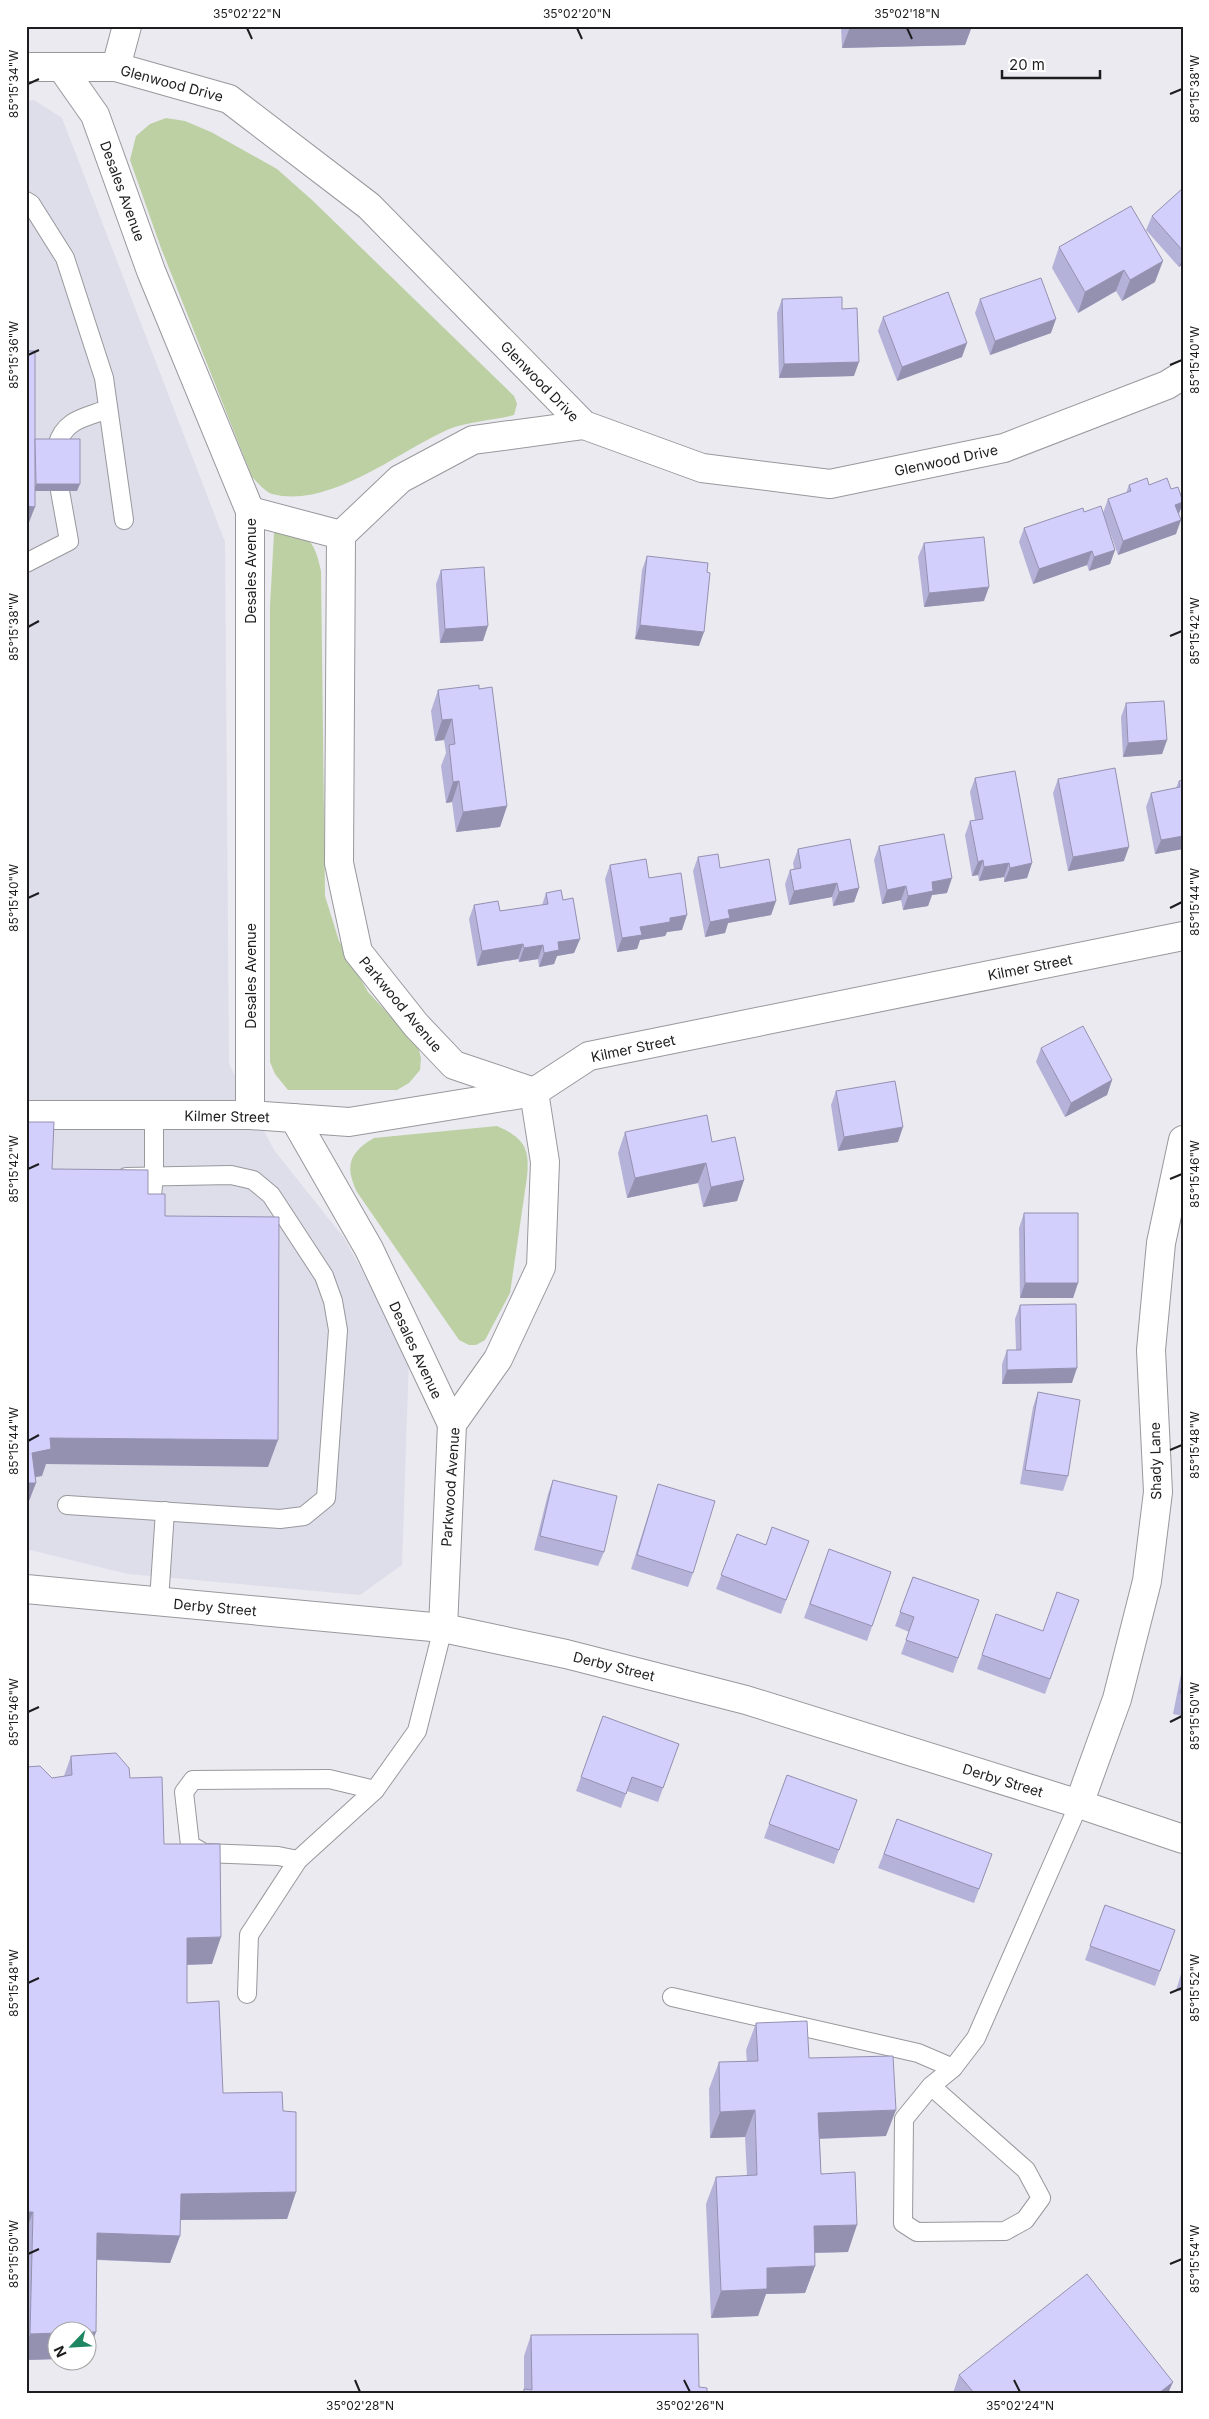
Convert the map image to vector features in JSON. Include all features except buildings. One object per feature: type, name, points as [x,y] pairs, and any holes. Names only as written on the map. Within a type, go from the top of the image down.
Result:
[{"type":"street","points":[[116,67],[127,26]]},
{"type":"street","name":"Glenwood Drive","points":[[26,67],[116,67],[230,99],[369,206],[584,425],[702,468],[830,484],[1004,448],[1167,385],[1183,375]]},
{"type":"street","name":"Desales Avenue","points":[[62,68],[95,115],[151,272],[250,511],[250,1115]]},
{"type":"street","points":[[250,511],[341,535],[400,479],[473,440],[584,425]]},
{"type":"street","name":"Parkwood Avenue","points":[[341,535],[339,863],[358,952],[416,1026],[454,1065],[534,1092],[545,1162],[541,1267],[498,1359],[452,1424],[443,1628]]},
{"type":"street","name":"Kilmer Street","points":[[26,1115],[250,1115],[348,1122],[534,1092],[588,1056],[1183,936]]},
{"type":"street","name":"Desales Avenue","points":[[294,1118],[369,1250],[452,1424]]},
{"type":"street","name":"Shady Lane","points":[[1079,1804],[1117,1700],[1147,1582],[1158,1492],[1151,1350],[1161,1243],[1183,1140]]},
{"type":"street","name":"Derby Street","points":[[26,1589],[443,1628],[566,1654],[746,1700],[1079,1804],[1183,1839]]},
{"type":"lane","points":[[26,202],[31,204],[64,258],[104,378],[124,520]]},
{"type":"lane","points":[[57,446],[60,433],[72,422],[108,410]]},
{"type":"lane","points":[[26,562],[69,541],[60,491]]},
{"type":"lane","points":[[138,1216],[151,1205],[154,1176],[154,1115]]},
{"type":"lane","points":[[67,1505],[280,1518],[304,1516],[326,1498],[338,1330],[333,1301],[324,1276],[271,1195],[253,1180],[231,1174],[106,1177]]},
{"type":"lane","points":[[159,1601],[166,1511]]},
{"type":"lane","points":[[247,1994],[249,1936],[298,1860],[375,1790],[417,1731],[443,1628]]},
{"type":"lane","points":[[298,1860],[278,1856],[204,1853],[190,1845],[184,1792],[193,1780],[328,1779],[375,1790]]},
{"type":"lane","points":[[931,2086],[1026,2170],[1041,2198],[1025,2220],[1005,2231],[917,2232],[903,2223],[904,2119],[931,2086],[953,2068],[976,2038],[1079,1804]]},
{"type":"lane","points":[[672,1998],[918,2053],[953,2068]]},
{"type":"shaded area","points":[[34,100],[62,118],[225,542],[229,1064],[274,1150],[344,1238],[409,1356],[402,1565],[360,1595],[128,1574],[26,1549],[26,101]]},
{"type":"green space","points":[[166,118],[185,121],[211,132],[277,169],[312,200],[514,396],[517,404],[514,415],[447,430],[340,486],[316,493],[294,496],[272,494],[264,489],[252,477],[161,248],[130,160],[136,136],[150,124]]},
{"type":"green space","points":[[289,528],[303,535],[312,544],[321,571],[325,896],[339,941],[368,992],[418,1046],[421,1058],[420,1070],[409,1083],[397,1090],[288,1090],[275,1074],[270,1062],[270,606],[274,533]]},
{"type":"green space","points":[[497,1126],[514,1135],[523,1145],[527,1158],[527,1177],[510,1293],[485,1340],[476,1345],[469,1345],[459,1340],[357,1192],[350,1168],[354,1155],[374,1138]]}]
